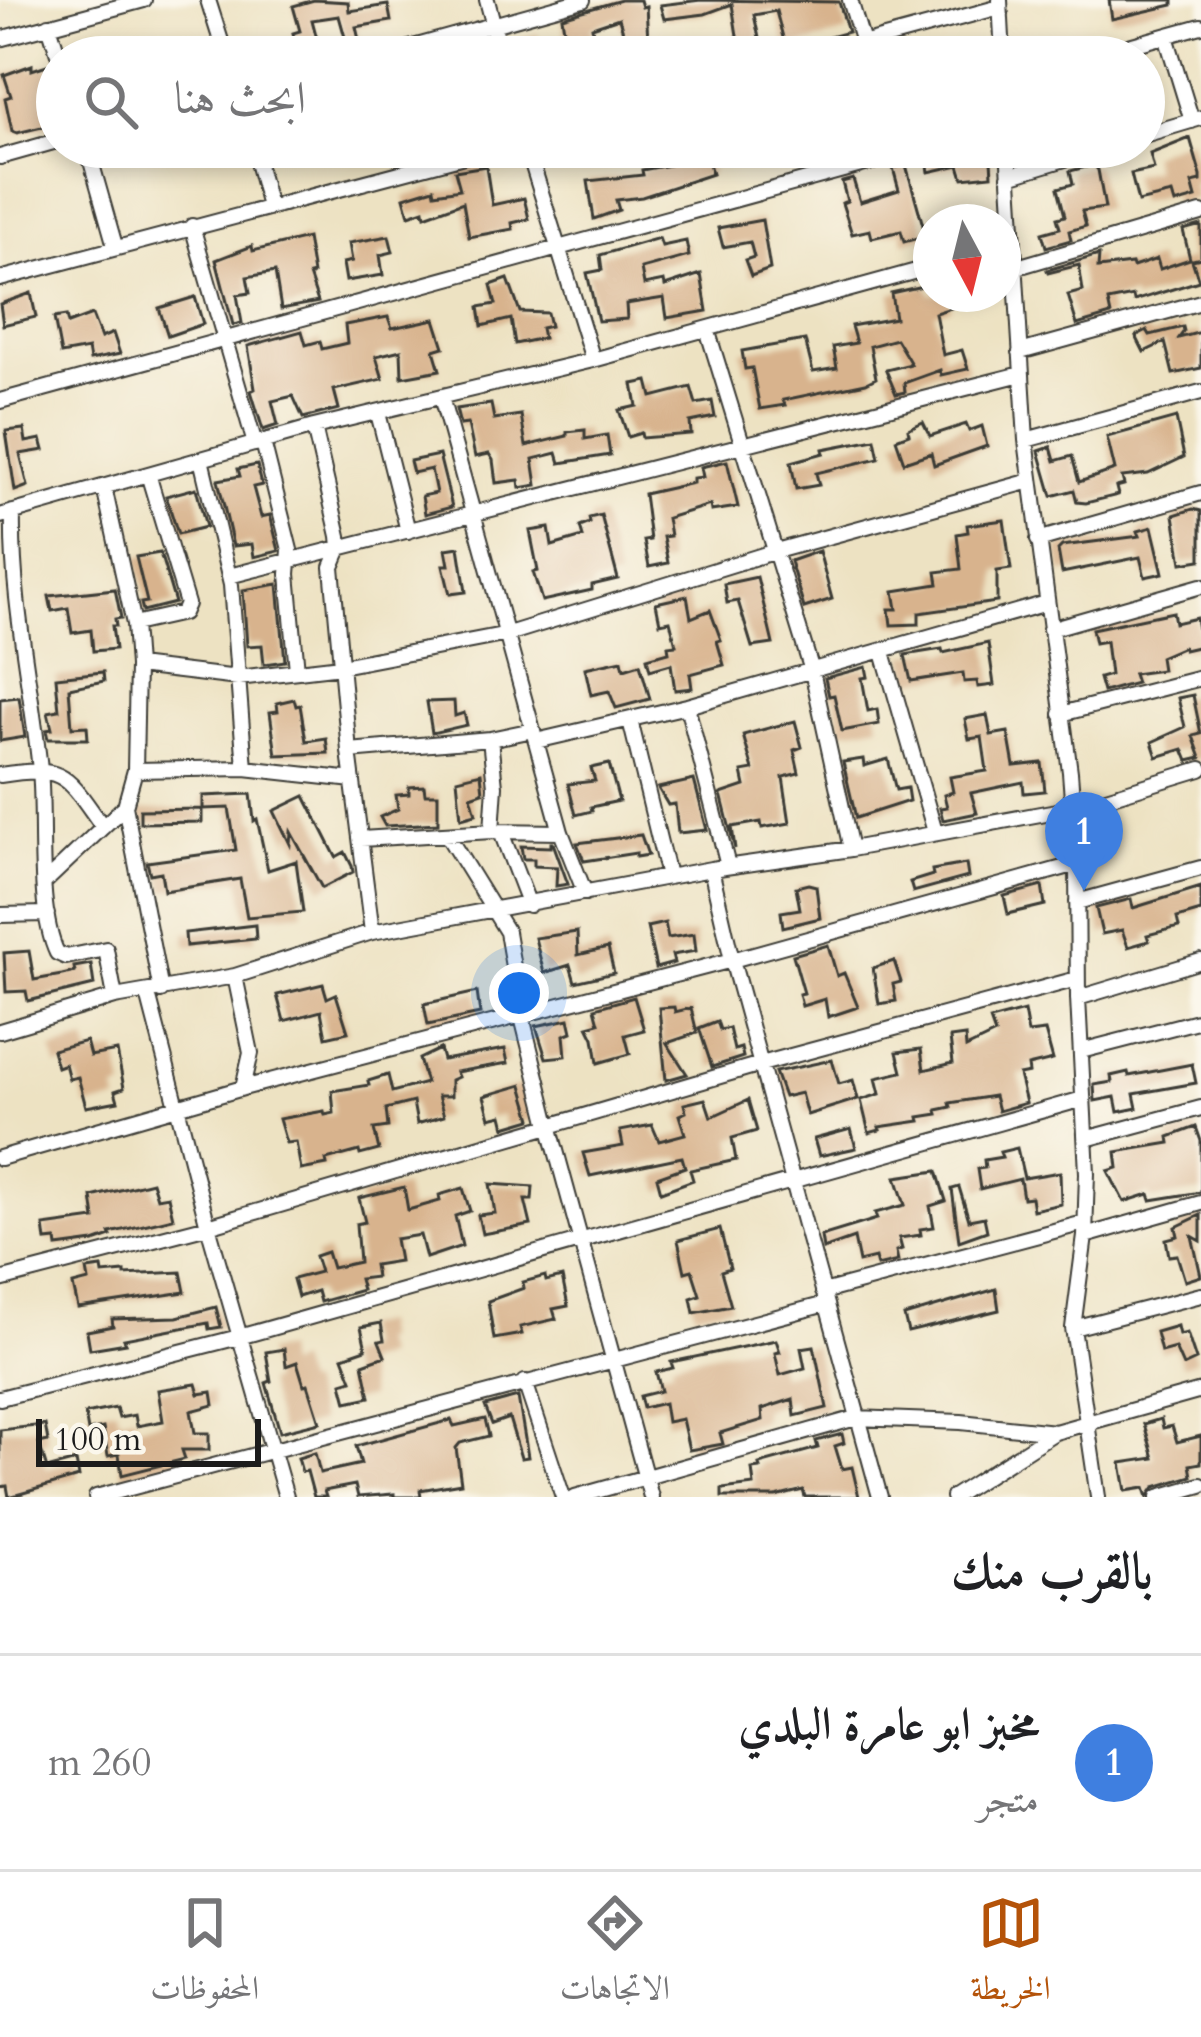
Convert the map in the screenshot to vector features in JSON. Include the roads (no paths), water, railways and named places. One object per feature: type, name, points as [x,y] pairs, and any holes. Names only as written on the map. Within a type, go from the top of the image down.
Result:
[{"type":"street","points":[[0,39],[144,0]]},
{"type":"street","points":[[208,0],[219,36]]},
{"type":"street","points":[[487,0],[497,36]]},
{"type":"street","points":[[454,36],[583,0]]},
{"type":"street","points":[[850,0],[861,36]]},
{"type":"street","points":[[888,36],[1000,4],[1002,36]]},
{"type":"street","points":[[50,26],[53,36]]},
{"type":"street","points":[[1165,129],[1196,120],[1166,37],[1201,26]]},
{"type":"street","points":[[0,157],[36,147]]},
{"type":"street","points":[[93,168],[115,247]]},
{"type":"street","points":[[259,168],[269,207]]},
{"type":"street","points":[[0,279],[418,168]]},
{"type":"street","points":[[534,168],[593,360]]},
{"type":"street","points":[[0,401],[850,168]]},
{"type":"street","points":[[1009,168],[1009,204]]},
{"type":"street","points":[[1009,176],[1035,168]]},
{"type":"street","points":[[1021,266],[1201,213]]},
{"type":"street","points":[[193,226],[291,560],[288,574],[297,670]]},
{"type":"street","points":[[116,998],[106,949],[66,957],[58,953],[47,914],[40,770],[20,646],[7,514],[314,428],[593,360],[913,272]]},
{"type":"street","points":[[1019,352],[1201,302]]},
{"type":"street","points":[[1016,312],[1026,440],[1077,864],[1077,980],[1086,1139],[1084,1230],[1073,1328],[1098,1497]]},
{"type":"street","points":[[707,329],[812,670],[851,849]]},
{"type":"street","points":[[229,575],[1021,374]]},
{"type":"street","points":[[1026,440],[1201,392]]},
{"type":"street","points":[[440,397],[561,832],[585,893]]},
{"type":"street","points":[[378,413],[408,532]]},
{"type":"street","points":[[314,428],[340,548],[332,567],[372,932]]},
{"type":"street","points":[[201,459],[229,575],[245,768]]},
{"type":"street","points":[[134,624],[183,613],[187,604],[148,474]]},
{"type":"street","points":[[137,666],[238,678],[341,666],[508,634],[776,551],[1031,481]]},
{"type":"street","points":[[104,487],[134,624],[135,770],[124,806],[154,993],[177,1110],[286,1497]]},
{"type":"street","points":[[1038,540],[1201,493]]},
{"type":"street","points":[[1050,629],[1201,586]]},
{"type":"street","points":[[349,751],[535,735],[630,720],[1047,603]]},
{"type":"street","points":[[883,652],[934,832]]},
{"type":"street","points":[[1061,714],[1201,678]]},
{"type":"street","points":[[687,706],[728,866]]},
{"type":"street","points":[[630,720],[668,877]]},
{"type":"street","points":[[490,739],[497,832],[529,904]]},
{"type":"street","points":[[135,770],[245,768],[353,780]]},
{"type":"street","points":[[0,1031],[116,998],[235,976],[372,932],[1072,808],[1201,769]]},
{"type":"street","points":[[1,773],[40,770],[72,782],[103,827]]},
{"type":"street","points":[[46,881],[124,806]]},
{"type":"street","points":[[361,839],[561,832]]},
{"type":"street","points":[[447,835],[507,932],[549,1125],[651,1497]]},
{"type":"street","points":[[0,1158],[1077,864]]},
{"type":"street","points":[[1077,902],[1201,868]]},
{"type":"street","points":[[711,869],[880,1497]]},
{"type":"street","points":[[0,915],[47,914]]},
{"type":"street","points":[[1078,998],[1201,961]]},
{"type":"street","points":[[235,976],[251,1053],[243,1088]]},
{"type":"street","points":[[0,1280],[208,1226],[761,1064],[1077,980]]},
{"type":"street","points":[[1081,1051],[1201,1021]]},
{"type":"street","points":[[0,1398],[239,1337],[1083,1099]]},
{"type":"street","points":[[1086,1139],[1201,1108]]},
{"type":"street","points":[[95,1497],[611,1361],[825,1298],[1201,1203]]},
{"type":"street","points":[[1073,1328],[1201,1295]]},
{"type":"street","points":[[526,1382],[563,1497]]},
{"type":"street","points":[[953,1497],[1055,1432],[1201,1390]]},
{"type":"street","points":[[575,1497],[856,1418],[961,1421],[1055,1432]]},
{"type":"street","points":[[1159,1497],[1201,1484]]},
{"type":"place","name":"مخبز ابو عامرة البلدي","points":[[1084,891]]}]
